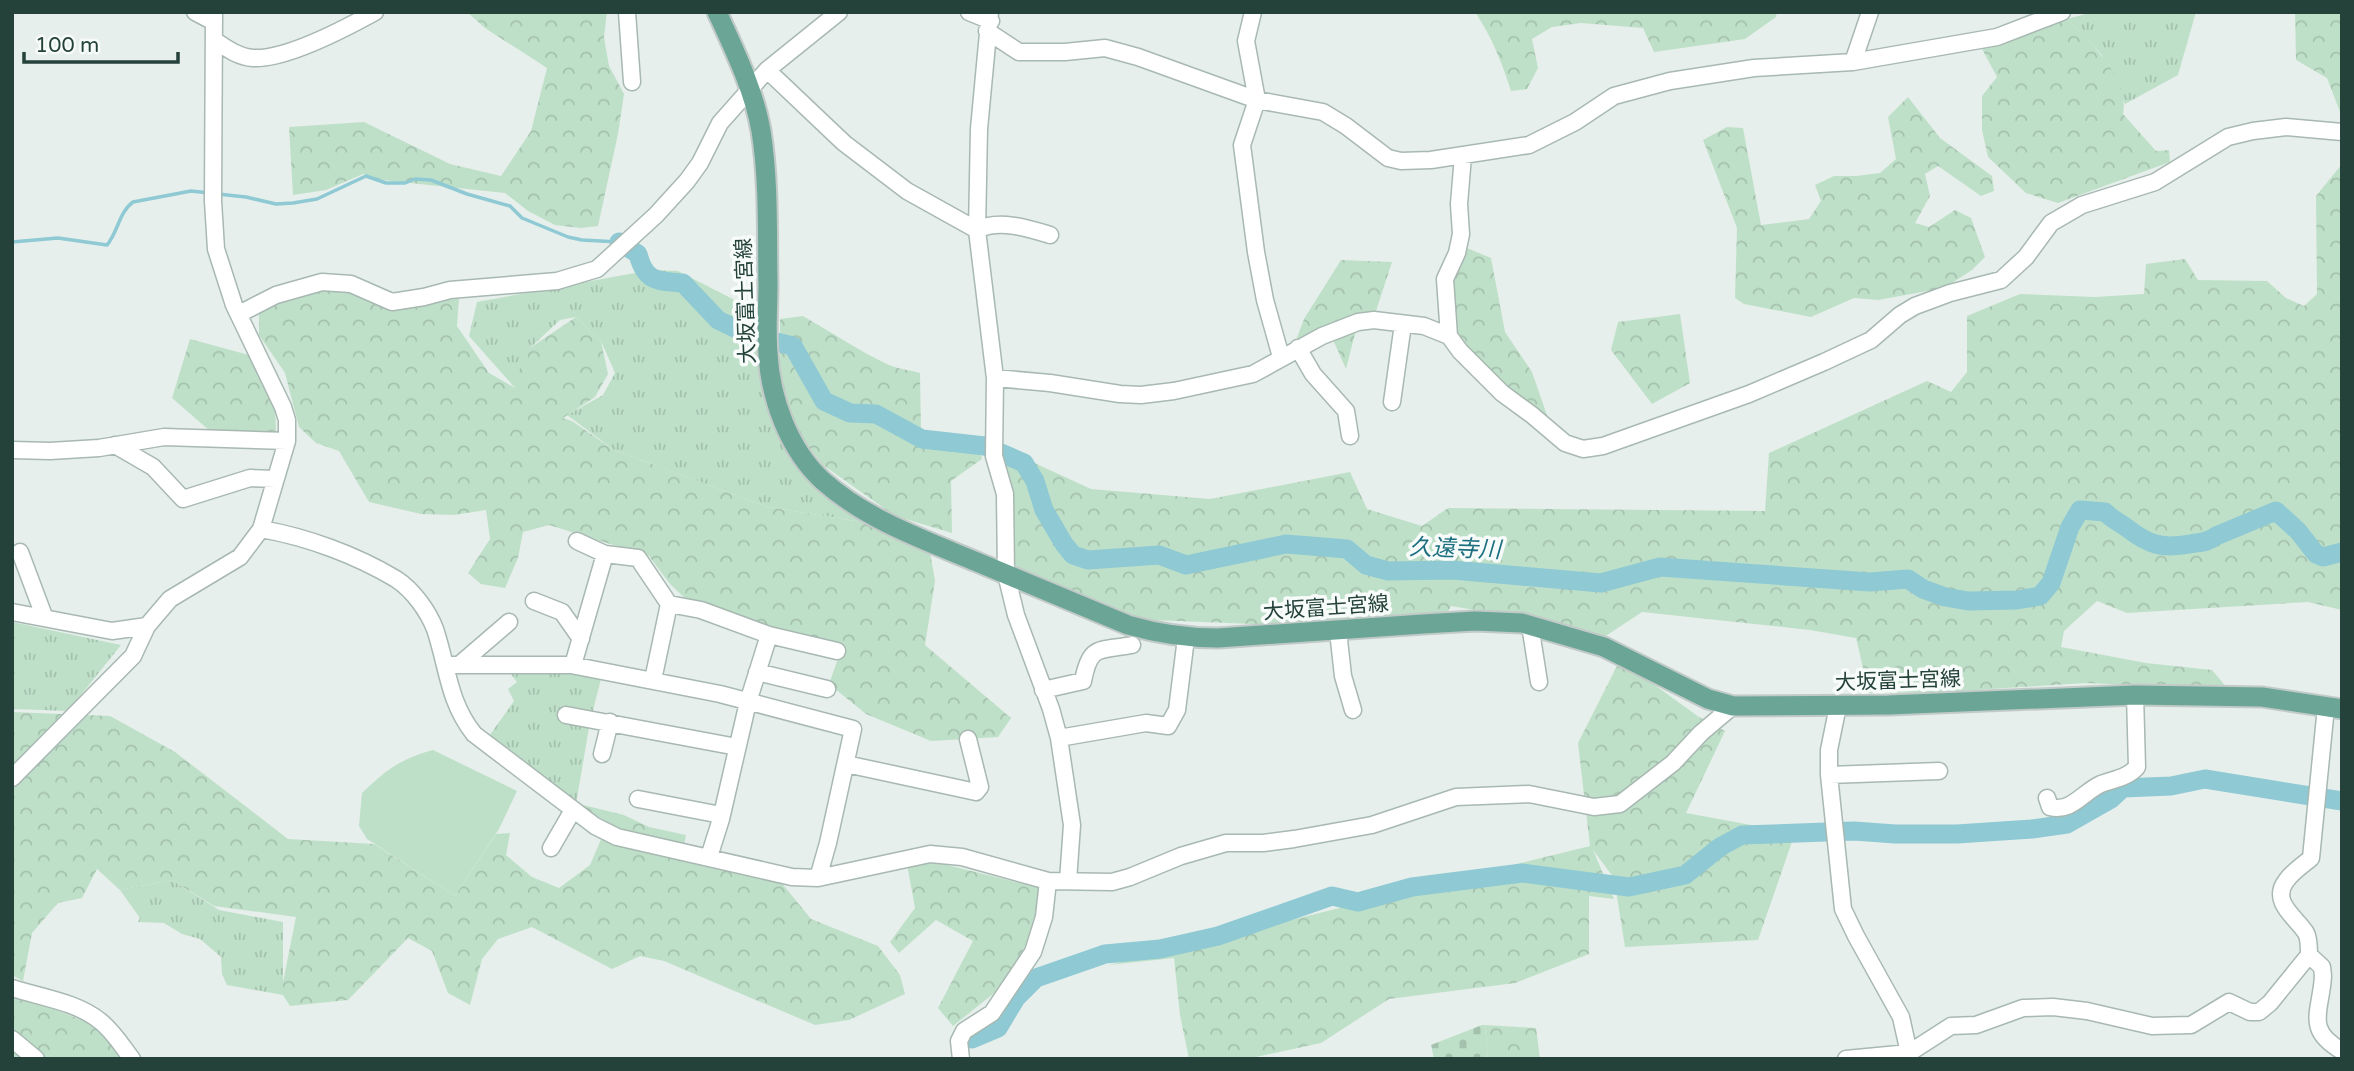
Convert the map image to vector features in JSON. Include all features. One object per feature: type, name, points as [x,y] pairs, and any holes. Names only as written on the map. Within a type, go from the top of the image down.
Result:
[{"type":"main road","name":"大坂富士宮線","points":[[717,12],[749,89],[760,129],[766,186],[768,356],[774,393],[785,427],[801,454],[821,480],[878,519],[1006,574],[1133,643],[1154,634],[1218,638],[1475,621],[1531,625],[1604,647],[1708,699],[1733,706],[1838,706],[2135,695],[2262,696],[2334,708]]},
{"type":"street","points":[[12,778],[133,656],[147,626],[170,599],[240,557],[261,529],[287,441],[287,420],[277,391],[229,292],[216,249],[213,201],[214,17],[195,12]]},
{"type":"street","points":[[214,40],[247,57],[278,55],[375,12]]},
{"type":"street","points":[[627,12],[632,82]]},
{"type":"street","points":[[239,314],[276,295],[322,282],[351,284],[392,302],[450,290],[557,282],[597,269],[656,215],[687,181],[700,163],[720,123],[749,89],[767,70],[839,12]]},
{"type":"street","points":[[969,12],[989,22],[1019,51],[1065,52],[1105,48],[1139,57],[1257,100],[1324,112],[1388,158],[1411,161],[1529,145],[1575,122],[1614,96],[1670,81],[1754,68],[1853,62],[1997,37],[2062,12]]},
{"type":"street","points":[[1253,12],[1246,41],[1257,100],[1242,145],[1265,300],[1281,357]]},
{"type":"street","points":[[1853,62],[1870,12]]},
{"type":"street","points":[[989,22],[979,128],[977,230],[995,378],[994,450],[1005,494],[1006,574],[1016,615],[1059,738],[1072,825],[1069,881]]},
{"type":"street","points":[[767,70],[844,143],[907,191],[977,230]]},
{"type":"street","points":[[1463,156],[1459,204],[1461,234],[1457,253],[1445,279],[1449,335],[1460,351],[1502,393],[1565,443],[1583,449],[1603,446],[1749,394],[1871,340],[1899,315],[1915,306],[2001,279],[2025,257],[2045,229],[2057,219],[2082,205],[2155,182],[2228,138],[2253,131],[2286,127],[2342,132]]},
{"type":"street","points":[[977,230],[986,226],[1020,226],[1050,235]]},
{"type":"street","points":[[995,378],[1141,395],[1254,374],[1298,348],[1358,322],[1374,320],[1424,326],[1449,335]]},
{"type":"street","points":[[1392,402],[1403,324]]},
{"type":"street","points":[[1298,348],[1313,374],[1346,411],[1350,436]]},
{"type":"street","points":[[12,450],[50,452],[164,437],[287,441]]},
{"type":"street","points":[[115,445],[153,467],[183,499],[250,478],[276,479]]},
{"type":"street","points":[[261,529],[285,533],[322,545],[398,580],[418,599],[434,626],[452,665],[454,700],[461,717],[474,734],[595,826],[617,837],[792,877],[818,877],[930,854],[962,857],[1048,881],[1112,882],[1181,856],[1226,843],[1294,839],[1372,825],[1456,797],[1529,794],[1594,807],[1619,804],[1673,763],[1701,733],[1733,706]]},
{"type":"street","points":[[577,541],[605,554],[638,558],[668,604],[653,680]]},
{"type":"street","points":[[20,552],[44,616]]},
{"type":"street","points":[[573,665],[605,554]]},
{"type":"street","points":[[534,601],[562,612],[581,639]]},
{"type":"street","points":[[668,604],[701,610],[769,635],[837,651]]},
{"type":"street","points":[[12,612],[112,631],[147,626]]},
{"type":"street","points":[[452,665],[509,622]]},
{"type":"street","points":[[1531,625],[1539,682]]},
{"type":"street","points":[[1338,631],[1343,677],[1353,710]]},
{"type":"street","points":[[709,858],[748,702],[769,635]]},
{"type":"street","points":[[1059,738],[1146,723],[1168,726],[1177,710],[1186,638]]},
{"type":"street","points":[[1043,690],[1083,681],[1088,659],[1093,653],[1133,643]]},
{"type":"street","points":[[452,665],[573,665],[653,680],[853,729],[818,877]]},
{"type":"street","points":[[757,672],[827,689]]},
{"type":"street","points":[[2047,798],[2050,807],[2068,806],[2099,785],[2130,774],[2137,767],[2135,695]]},
{"type":"street","points":[[1838,706],[1829,750],[1829,775],[1843,909],[1901,1017],[1909,1053]]},
{"type":"street","points":[[2334,708],[2311,858],[2286,881],[2281,898],[2285,908],[2307,934],[2309,955],[2322,967],[2318,1030],[2327,1042],[2342,1051]]},
{"type":"street","points":[[566,715],[737,747]]},
{"type":"street","points":[[602,754],[610,722]]},
{"type":"street","points":[[846,764],[976,792],[980,787],[968,739]]},
{"type":"street","points":[[1829,775],[1939,771]]},
{"type":"street","points":[[638,799],[721,816]]},
{"type":"street","points":[[551,848],[573,810]]},
{"type":"street","points":[[961,1059],[959,1041],[964,1031],[992,1013],[1033,952],[1044,917],[1048,881]]},
{"type":"street","points":[[1846,1059],[1909,1053],[1951,1026],[1976,1024],[2023,1008],[2087,1011],[2152,1026],[2191,1025],[2229,1002],[2250,1012],[2259,1013],[2309,955]]},
{"type":"street","points":[[12,988],[92,1016],[102,1022],[132,1059]]},
{"type":"street","points":[[12,1039],[36,1059]]},
{"type":"green space","points":[[467,12],[607,12],[604,37],[609,66],[624,94],[598,226],[581,228],[555,225],[528,211],[505,193],[382,180],[363,174],[326,190],[293,195],[289,127],[364,122],[450,164],[501,176],[531,131],[547,68],[485,28]]},
{"type":"green space","points":[[1475,12],[1777,12],[1776,17],[1745,39],[1654,52],[1643,28],[1581,23],[1552,27],[1532,39],[1538,68],[1527,89],[1511,91],[1496,50]]},
{"type":"green space","points":[[2093,12],[2196,12],[2178,75],[2125,104],[2101,54],[2067,19]]},
{"type":"green space","points":[[2295,12],[2342,12],[2342,117],[2327,78],[2296,60]]},
{"type":"green space","points":[[2067,19],[2097,50],[2114,75],[2124,101],[2123,114],[2156,151],[2169,150],[2170,162],[2058,203],[2026,193],[1988,157],[1982,130],[1982,96],[1997,77],[1981,47]]},
{"type":"green space","points":[[1908,97],[1940,138],[1992,176],[1994,191],[1981,196],[1938,166],[1925,174],[1930,196],[1915,223],[1929,227],[1955,210],[1971,218],[1985,257],[1972,270],[1944,288],[1878,300],[1854,298],[1811,317],[1744,304],[1735,298],[1737,228],[1703,140],[1727,127],[1743,128],[1761,225],[1809,219],[1821,201],[1815,185],[1834,176],[1880,173],[1896,159],[1888,117]]},
{"type":"green space","points":[[2342,164],[2342,610],[2308,602],[2127,613],[2097,601],[2064,631],[2061,647],[2146,663],[2212,670],[2228,689],[2085,683],[1944,692],[1869,693],[1856,638],[1810,630],[1642,612],[1604,637],[1543,622],[1451,606],[1444,619],[1281,625],[1127,619],[1034,579],[1014,565],[1002,448],[1091,489],[1210,499],[1350,472],[1367,509],[1422,526],[1448,508],[1765,511],[1769,453],[1927,381],[1951,392],[1967,372],[1967,316],[2020,294],[2095,297],[2144,294],[2146,264],[2185,259],[2198,280],[2267,281],[2286,298],[2304,306],[2317,294],[2316,196]]},
{"type":"green space","points":[[1462,246],[1491,258],[1505,332],[1532,372],[1549,421],[1502,393],[1451,338],[1445,279]]},
{"type":"green space","points":[[1341,260],[1392,262],[1374,317],[1358,322],[1346,369],[1330,333],[1292,351],[1304,319]]},
{"type":"green space","points":[[651,270],[678,271],[758,312],[766,398],[827,495],[862,522],[768,507],[614,450],[567,415],[603,395],[615,373],[601,341],[576,317],[560,320],[529,349],[515,388],[469,336],[477,302]]},
{"type":"green space","points":[[346,287],[393,310],[459,298],[457,326],[489,373],[515,388],[524,352],[576,317],[601,341],[608,374],[595,397],[563,418],[572,421],[614,450],[768,507],[862,522],[930,552],[935,581],[925,645],[1011,718],[998,737],[931,741],[866,714],[829,684],[840,653],[690,603],[670,584],[649,556],[549,525],[523,532],[518,558],[505,588],[481,584],[468,573],[490,539],[486,510],[454,515],[421,514],[369,502],[339,451],[316,443],[299,427],[285,373],[259,335],[259,313],[280,301],[301,294]]},
{"type":"green space","points":[[1680,314],[1690,383],[1652,404],[1611,350],[1618,322]]},
{"type":"green space","points":[[803,316],[889,365],[920,373],[921,432],[978,437],[982,459],[951,481],[952,533],[895,516],[823,465],[803,440],[786,413],[780,378],[780,319]]},
{"type":"green space","points":[[190,339],[249,355],[275,407],[276,432],[210,431],[172,398]]},
{"type":"green space","points":[[12,622],[121,645],[68,711],[12,709]]},
{"type":"green space","points":[[1620,660],[1699,717],[1725,731],[1686,813],[1795,833],[1758,940],[1625,947],[1614,878],[1593,850],[1614,899],[1589,896],[1589,954],[1515,983],[1389,999],[1321,1043],[1247,1059],[1189,1059],[1180,1015],[1174,958],[1109,965],[1590,846],[1578,743]]},
{"type":"green space","points":[[511,669],[602,675],[590,722],[576,804],[487,739],[514,701],[508,689],[517,682],[510,673]]},
{"type":"green space","points":[[12,712],[110,716],[175,752],[288,839],[374,844],[455,896],[496,834],[510,833],[506,855],[532,877],[559,888],[590,865],[602,837],[670,857],[780,881],[811,919],[878,946],[900,975],[905,994],[849,1020],[815,1025],[664,961],[640,956],[612,969],[532,927],[498,939],[482,959],[470,1005],[448,993],[432,951],[408,938],[348,1000],[290,1006],[281,992],[296,917],[214,906],[172,880],[120,890],[97,869],[82,898],[58,903],[32,933],[23,981],[12,975]]},
{"type":"green space","points":[[433,750],[517,791],[499,829],[455,896],[367,839],[359,826],[362,793],[394,766]]},
{"type":"green space","points":[[575,803],[624,815],[649,827],[686,835],[684,845],[626,833]]},
{"type":"green space","points":[[935,862],[1040,888],[1033,932],[1003,986],[953,1026],[938,1008],[973,941],[936,920],[899,953],[890,942],[915,908],[907,864]]},
{"type":"green space","points":[[172,880],[219,910],[283,922],[283,995],[227,985],[222,974],[221,957],[200,939],[182,934],[164,923],[138,922],[140,918],[120,890]]},
{"type":"green space","points":[[12,992],[84,1021],[102,1032],[125,1059],[12,1059]]},
{"type":"green space","points":[[1485,1025],[1536,1028],[1540,1059],[1488,1059]]},
{"type":"green space","points":[[1485,1025],[1488,1059],[1434,1059],[1431,1045]]},
{"type":"waterway","points":[[218,194],[276,204],[293,203],[317,199],[366,176],[386,183],[431,180],[510,206],[522,218],[568,237],[619,242]]},
{"type":"waterway","points":[[12,242],[58,238],[107,245],[128,206],[133,202],[191,191],[210,193]]},
{"type":"waterway","name":"久遠寺川","points":[[619,242],[638,254],[648,275],[659,280],[683,283],[718,320],[751,336],[793,346],[824,401],[850,413],[876,414],[922,439],[985,446],[1024,463],[1035,481],[1044,510],[1064,544],[1073,555],[1088,560],[1159,555],[1186,565],[1286,544],[1347,549],[1366,565],[1388,571],[1453,570],[1601,583],[1660,567],[1870,582],[1908,579],[1923,589],[1968,601],[2017,600],[2040,596],[2051,583],[2070,527],[2080,510],[2105,512],[2142,538],[2171,546],[2206,541],[2276,511],[2298,531],[2316,554],[2323,557],[2342,552]]},
{"type":"waterway","points":[[972,1039],[998,1028],[1016,998],[1036,978],[1105,954],[1160,949],[1218,936],[1332,896],[1358,902],[1412,887],[1522,873],[1629,887],[1685,875],[1720,847],[1742,835],[1854,831],[1957,834],[2032,829],[2067,824],[2111,799],[2123,788],[2171,786],[2205,779],[2342,801]]}]
